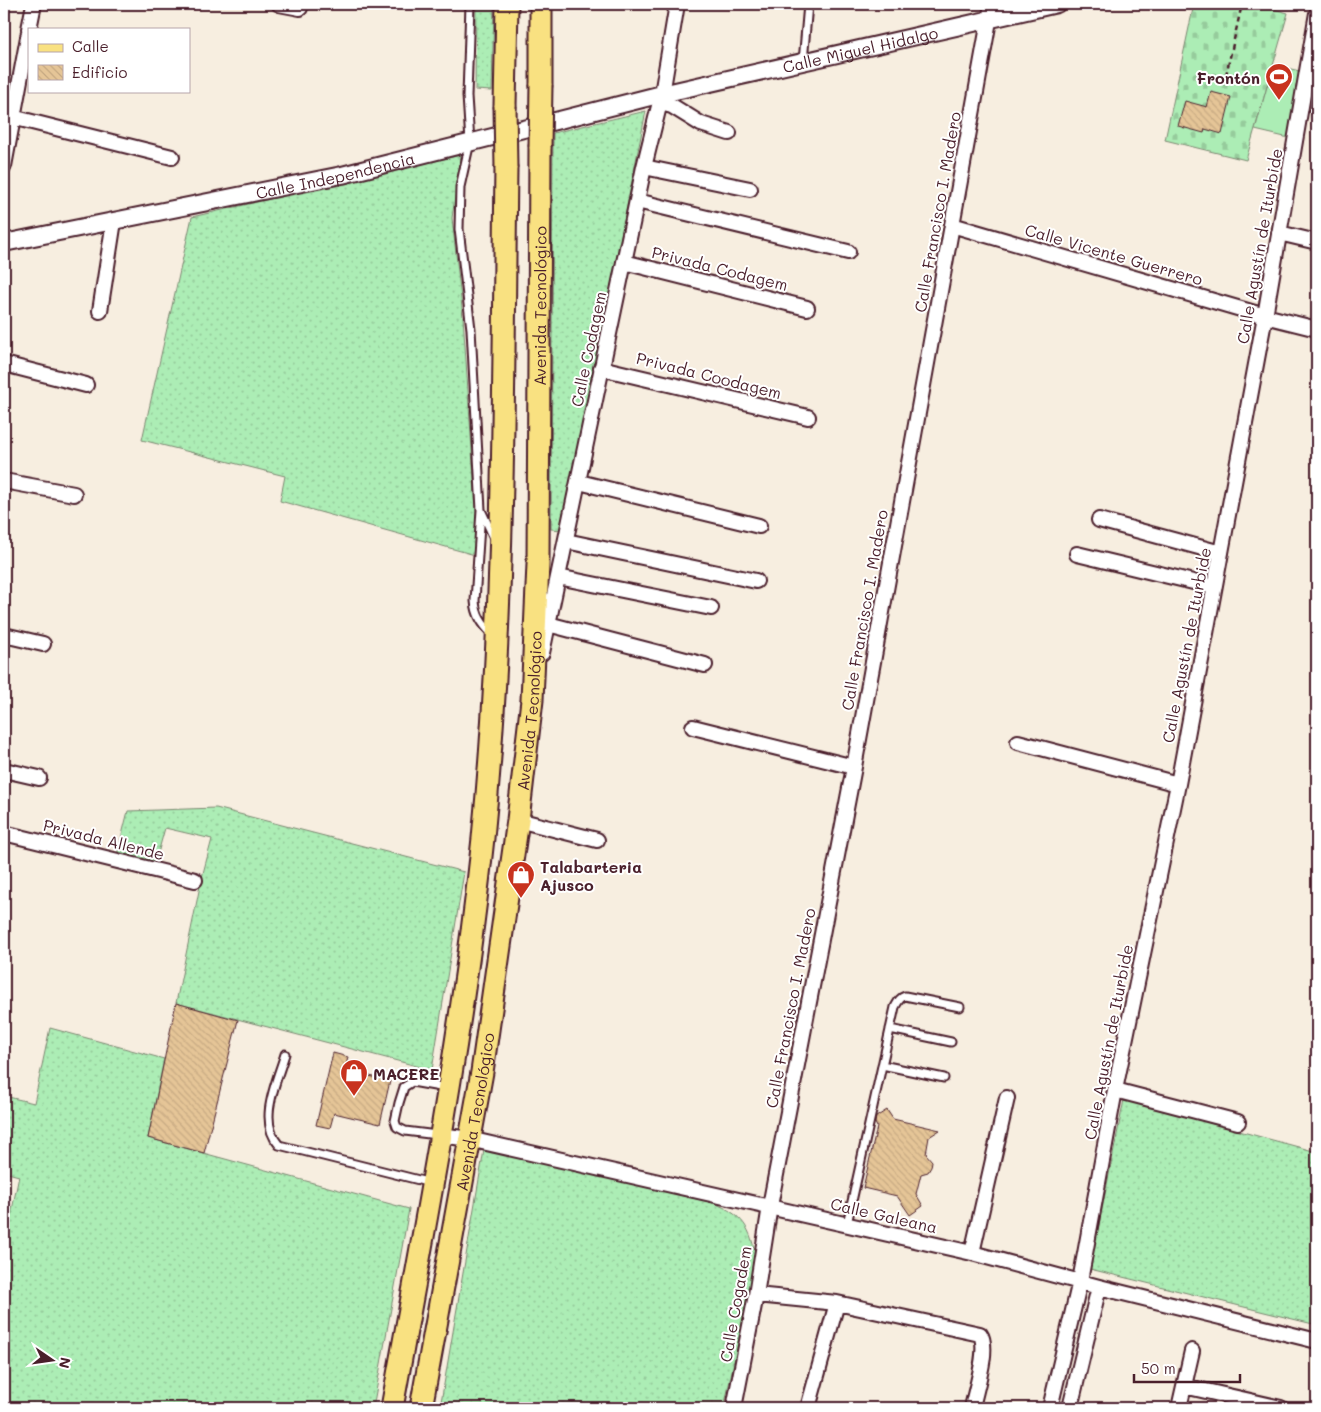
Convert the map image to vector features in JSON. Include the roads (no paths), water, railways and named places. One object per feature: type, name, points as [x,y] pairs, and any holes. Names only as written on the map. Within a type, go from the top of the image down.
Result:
[{"type":"main road","name":"Avenida Tecnológico","points":[[392,1408],[448,1088],[483,838],[491,736],[501,552],[507,4]]},
{"type":"main road","name":"Avenida Tecnológico","points":[[421,1408],[482,1072],[518,820],[532,700],[538,564],[541,4]]},
{"type":"street","points":[[30,28],[34,4]]},
{"type":"street","points":[[280,4],[300,8]]},
{"type":"street","name":"Calle Codagem","points":[[532,700],[644,167],[661,98],[677,4]]},
{"type":"street","name":"Calle Miguel Hidalgo","points":[[661,98],[803,63],[991,12],[1057,4]]},
{"type":"street","name":"Calle Francisco I. Madero","points":[[770,1206],[854,767],[991,12]]},
{"type":"street","name":"Calle Agustín de Iturbide","points":[[1050,1408],[1080,1281],[1115,1090],[1178,784],[1265,316],[1317,13]]},
{"type":"street","points":[[4,166],[28,37]]},
{"type":"street","points":[[661,98],[701,124],[729,133]]},
{"type":"street","name":"Calle Independencia","points":[[4,243],[342,175],[470,142],[661,98]]},
{"type":"street","points":[[12,116],[172,157]]},
{"type":"street","points":[[644,167],[750,189]]},
{"type":"street","points":[[637,201],[848,252]]},
{"type":"street","points":[[100,311],[114,221]]},
{"type":"street","name":"Calle Vicente Guerrero","points":[[952,225],[1265,316],[1317,329]]},
{"type":"street","points":[[1279,234],[1317,242]]},
{"type":"street","name":"Privada Codagem","points":[[624,262],[807,308]]},
{"type":"street","points":[[4,364],[86,385]]},
{"type":"street","name":"Privada Coodagem","points":[[601,368],[808,417]]},
{"type":"street","points":[[4,481],[74,494]]},
{"type":"street","points":[[579,482],[759,526]]},
{"type":"street","points":[[1099,520],[1220,553]]},
{"type":"street","points":[[566,541],[756,582]]},
{"type":"street","points":[[1077,554],[1214,587]]},
{"type":"street","points":[[558,577],[711,608]]},
{"type":"street","points":[[548,624],[705,665]]},
{"type":"street","points":[[4,635],[43,644]]},
{"type":"street","points":[[693,727],[854,767]]},
{"type":"street","points":[[1018,742],[1178,784]]},
{"type":"street","points":[[4,770],[39,778]]},
{"type":"street","points":[[518,820],[597,840]]},
{"type":"street","name":"Privada Allende","points":[[4,833],[195,880]]},
{"type":"street","points":[[1115,1090],[1238,1122]]},
{"type":"street","points":[[972,1253],[1007,1098]]},
{"type":"street","name":"Calle Galeana","points":[[440,1135],[469,1139],[972,1253],[1317,1341]]},
{"type":"street","name":"Calle Cogadem","points":[[734,1408],[756,1296],[770,1206]]},
{"type":"street","points":[[1070,1408],[1100,1287]]},
{"type":"street","points":[[756,1296],[837,1303],[980,1334],[984,1339],[984,1349],[972,1408]]},
{"type":"street","points":[[808,1408],[837,1303]]},
{"type":"street","points":[[1179,1408],[1192,1351]]},
{"type":"street","points":[[1184,1386],[1281,1408]]},
{"type":"lane","points":[[470,4],[467,96],[470,142],[460,187],[459,220],[471,329],[481,510],[475,608],[481,621],[496,638]]},
{"type":"lane","points":[[803,63],[808,4]]},
{"type":"lane","points":[[481,510],[501,552]]},
{"type":"lane","points":[[847,1224],[895,1007],[901,997],[905,996],[960,1007]]},
{"type":"lane","points":[[890,1029],[951,1042]]},
{"type":"lane","points":[[285,1054],[269,1109],[269,1125],[273,1138],[279,1145],[432,1183]]},
{"type":"lane","points":[[882,1064],[944,1078]]},
{"type":"lane","points":[[440,1135],[405,1131],[397,1127],[395,1121],[404,1087],[412,1082],[448,1088]]},
{"type":"place","name":"Frontón","points":[[1279,101]]},
{"type":"place","name":"Talabarteria Ajusco","points":[[521,899]]},
{"type":"place","name":"MACERE","points":[[354,1097]]}]
